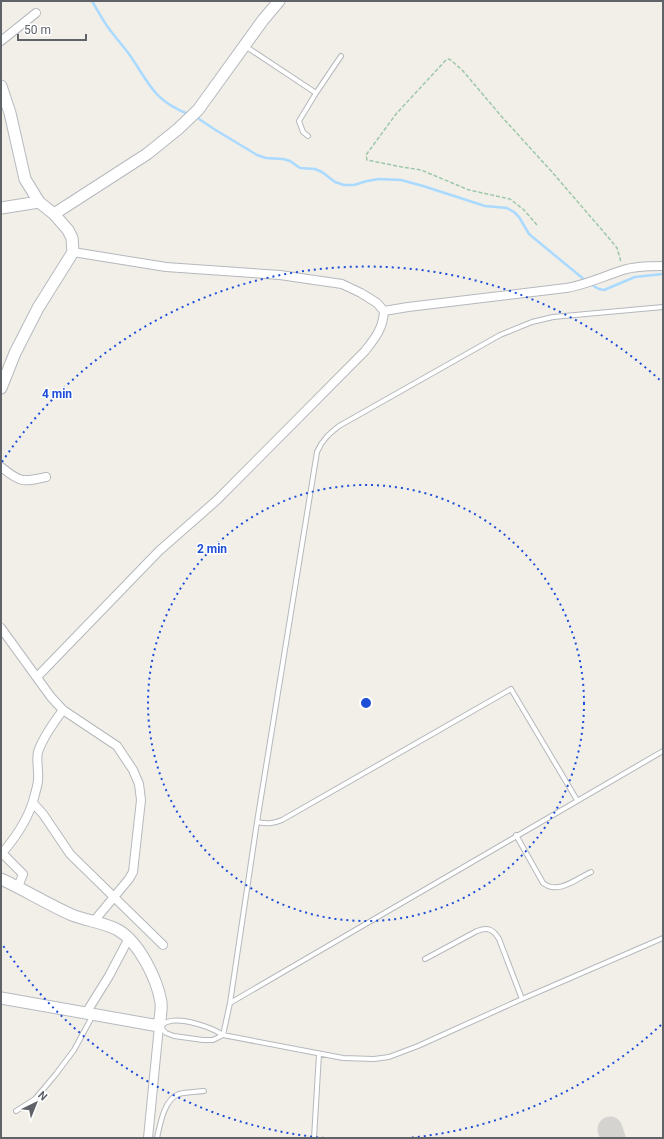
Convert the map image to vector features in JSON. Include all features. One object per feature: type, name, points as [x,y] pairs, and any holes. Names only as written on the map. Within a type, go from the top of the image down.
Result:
[{"type":"street","points":[[54,214],[147,154],[178,129],[198,110],[263,20],[279,1]]},
{"type":"street","points":[[1,41],[36,13]]},
{"type":"street","points":[[1,86],[10,113],[18,154],[25,179],[39,202],[63,222],[72,238],[72,252],[38,308],[15,353],[1,388]]},
{"type":"street","points":[[1,208],[39,202]]},
{"type":"street","points":[[37,677],[159,551],[217,500],[365,351],[379,333],[384,321],[384,311],[377,302],[342,284],[280,275],[166,267],[72,252]]},
{"type":"street","points":[[384,311],[566,288],[585,284],[624,269],[663,266]]},
{"type":"street","points":[[1,467],[11,476],[25,482],[46,477]]},
{"type":"street","points":[[1,628],[51,697],[63,710],[117,746],[133,770],[139,784],[141,800],[133,872],[129,879],[94,921]]},
{"type":"street","points":[[18,887],[23,874],[2,853],[18,832],[33,803],[38,781],[38,752],[44,738],[63,710]]},
{"type":"street","points":[[33,803],[43,814],[70,854],[163,945]]},
{"type":"street","points":[[1,879],[48,904],[74,915],[111,927],[129,938],[142,955],[158,992],[161,1007],[148,1138]]},
{"type":"street","points":[[89,1014],[129,938]]},
{"type":"street","points":[[1,998],[50,1008],[159,1026]]},
{"type":"lane","points":[[244,46],[316,93]]},
{"type":"lane","points":[[308,136],[303,132],[299,121],[341,56]]},
{"type":"lane","points":[[223,1035],[230,1003],[257,822],[317,452],[321,443],[328,434],[339,426],[516,327],[553,317],[663,307]]},
{"type":"lane","points":[[257,822],[273,824],[282,820],[511,689],[578,800]]},
{"type":"lane","points":[[230,1003],[516,835],[663,751]]},
{"type":"lane","points":[[516,835],[543,883],[548,887],[562,887],[591,872]]},
{"type":"lane","points":[[425,959],[477,931],[489,929],[495,933],[499,939],[522,999]]},
{"type":"lane","points":[[223,1035],[213,1040],[174,1036],[166,1033],[159,1026],[166,1022],[178,1021],[203,1026],[215,1030],[223,1035],[319,1054],[359,1059],[389,1057],[418,1046],[663,938]]},
{"type":"lane","points":[[16,1111],[35,1099],[56,1074],[74,1050],[89,1014]]},
{"type":"lane","points":[[314,1138],[319,1054]]},
{"type":"lane","points":[[157,1138],[162,1115],[171,1100],[177,1094],[204,1091]]},
{"type":"path","points":[[537,225],[516,202],[510,199],[469,190],[422,170],[367,160],[366,155],[396,114],[446,60],[449,59],[463,71],[608,237],[617,248],[624,269]]},
{"type":"waterway","points":[[92,1],[107,27],[129,54],[153,90],[167,103],[188,114]]},
{"type":"waterway","points":[[199,119],[257,155],[266,158],[290,161],[300,168],[315,169],[322,172],[335,182],[344,185],[354,185],[379,179],[401,180],[485,206],[507,208],[519,217],[529,234],[586,281]]},
{"type":"waterway","points":[[590,284],[604,290],[635,277],[663,274]]},
{"type":"taxiway","points":[[610,1129],[613,1138]]}]
